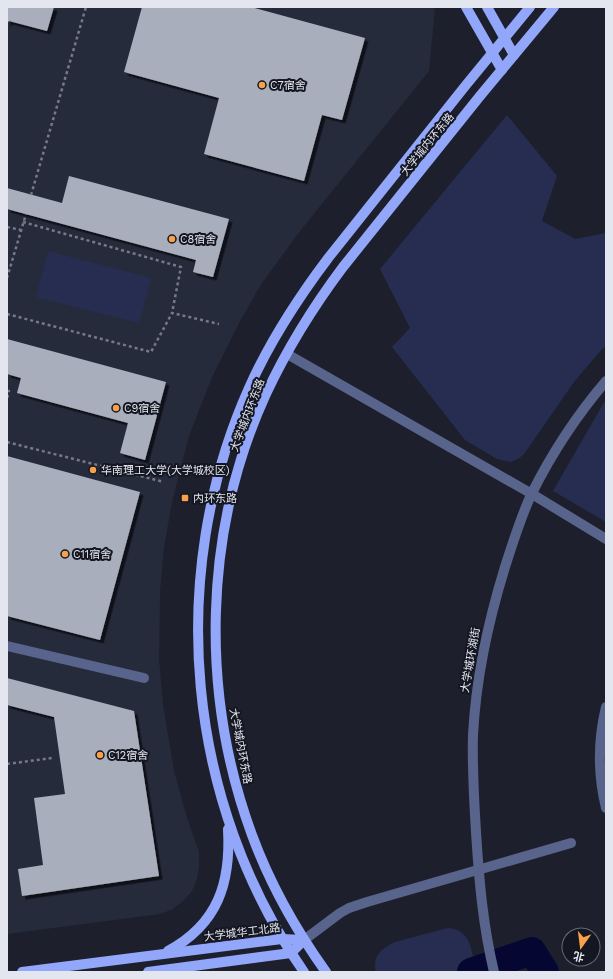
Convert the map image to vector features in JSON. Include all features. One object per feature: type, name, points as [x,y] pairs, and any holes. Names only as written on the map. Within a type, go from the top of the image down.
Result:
[{"type":"main road","points":[[466,7],[502,70]]},
{"type":"main road","points":[[487,7],[514,55]]},
{"type":"main road","name":"大学城内环东路","points":[[304,972],[282,939],[252,881],[227,817],[212,764],[206,733],[200,686],[198,639],[199,591],[212,499],[230,438],[249,388],[264,357],[310,281],[530,7]]},
{"type":"main road","name":"大学城内环东路","points":[[326,972],[304,940],[268,873],[252,836],[237,789],[230,760],[220,706],[216,639],[216,614],[220,564],[223,536],[229,507],[255,421],[286,354],[310,313],[343,267],[554,7]]},
{"type":"main road","points":[[161,954],[178,946],[191,936],[203,925],[213,910],[220,895],[225,878],[228,858],[227,817]]},
{"type":"main road","name":"大学城华工北路","points":[[22,972],[282,939],[304,940]]},
{"type":"main road","points":[[148,972],[291,954],[304,940]]},
{"type":"street","points":[[286,354],[532,494],[606,539]]},
{"type":"street","name":"大学城环湖街","points":[[494,972],[488,946],[479,869],[473,772],[473,735],[476,692],[483,651],[490,617],[514,538],[532,494],[567,432],[589,401],[606,381]]},
{"type":"street","points":[[7,646],[144,678]]},
{"type":"street","points":[[606,707],[601,734],[600,758],[602,791],[606,808]]},
{"type":"street","points":[[304,940],[336,915],[349,908],[571,843]]},
{"type":"path","points":[[31,195],[86,7]]},
{"type":"path","points":[[7,278],[26,214]]},
{"type":"path","points":[[7,314],[151,352],[172,313],[180,268],[23,222]]},
{"type":"path","points":[[7,227],[21,230]]},
{"type":"path","points":[[172,313],[219,324]]},
{"type":"path","points":[[7,391],[9,392],[7,399]]},
{"type":"path","points":[[7,442],[164,482]]},
{"type":"path","points":[[7,764],[52,758]]},
{"type":"shaded area","name":"华南理工大学(大学城校区)","points":[[7,7],[435,7],[429,71],[300,231],[260,286],[239,323],[212,377],[189,436],[172,502],[164,547],[160,590],[159,659],[163,705],[174,771],[187,818],[199,852],[197,879],[192,891],[173,909],[160,914],[7,934]]},
{"type":"shaded area","points":[[507,115],[557,176],[542,221],[575,239],[606,233],[606,346],[574,382],[524,454],[511,462],[497,459],[465,440],[392,347],[410,328],[380,269]]},
{"type":"shaded area","points":[[48,251],[151,278],[139,323],[36,297]]},
{"type":"shaded area","points":[[606,399],[606,522],[553,491]]},
{"type":"shaded area","points":[[449,928],[457,930],[467,938],[472,951],[476,972],[376,972],[375,961],[379,953],[390,944]]},
{"type":"building","points":[[7,7],[54,7],[47,31],[9,21],[7,24]]},
{"type":"building","name":"C7宿舍","points":[[142,7],[251,7],[365,38],[342,120],[322,115],[304,181],[204,154],[219,98],[124,72]]},
{"type":"building","name":"C8宿舍","points":[[69,176],[229,219],[213,277],[193,272],[196,260],[7,209],[7,188],[62,203]]},
{"type":"building","name":"C9宿舍","points":[[7,339],[166,382],[145,460],[120,453],[128,423],[17,393],[21,378],[7,374]]},
{"type":"building","name":"C11宿舍","points":[[7,456],[140,492],[100,640],[7,616]]},
{"type":"building","name":"C12宿舍","points":[[7,678],[134,711],[159,876],[22,896],[18,869],[43,865],[34,798],[65,794],[54,717],[7,705]]},
{"type":"waterway","points":[[471,972],[532,951],[545,972]]},
{"type":"place","name":"C7宿舍","points":[[262,85]]},
{"type":"place","name":"C8宿舍","points":[[172,239]]},
{"type":"place","name":"C9宿舍","points":[[116,408]]},
{"type":"place","name":"华南理工大学(大学城校区)","points":[[93,470]]},
{"type":"place","name":"内环东路","points":[[185,498]]},
{"type":"place","name":"C11宿舍","points":[[65,554]]},
{"type":"place","name":"C12宿舍","points":[[100,755]]}]
